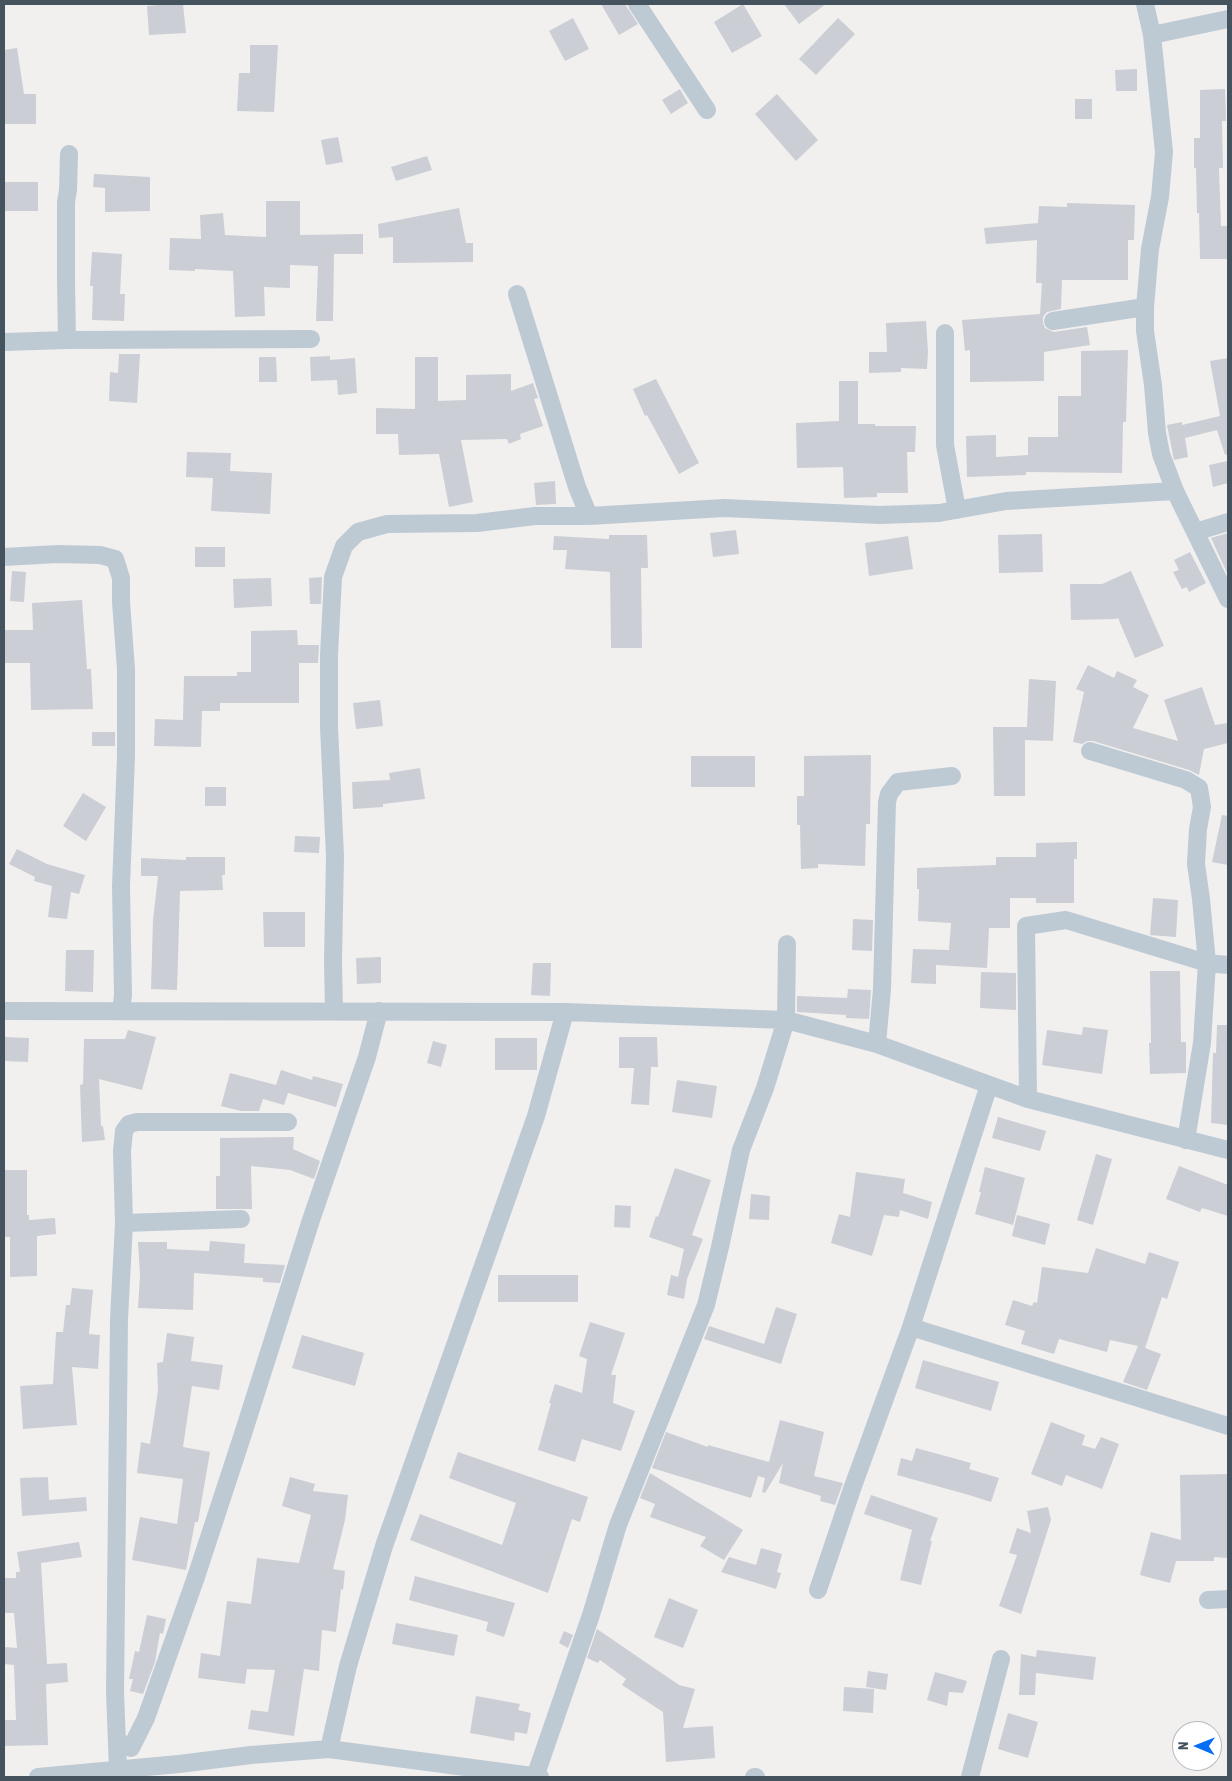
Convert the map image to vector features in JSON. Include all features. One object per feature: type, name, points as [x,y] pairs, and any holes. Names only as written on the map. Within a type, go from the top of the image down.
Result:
[{"type":"street","points":[[637,4],[707,110]]},
{"type":"street","points":[[1144,4],[1152,36],[1164,152],[1160,197],[1150,249],[1144,307],[1145,331],[1161,454],[1175,491],[1228,599]]},
{"type":"street","points":[[1152,36],[1228,19]]},
{"type":"street","points":[[68,340],[66,262],[69,154]]},
{"type":"street","points":[[517,294],[577,487],[589,516]]},
{"type":"street","points":[[1054,322],[1144,307]]},
{"type":"street","points":[[945,333],[944,445],[957,510]]},
{"type":"street","points":[[4,342],[312,339]]},
{"type":"street","points":[[334,1011],[334,856],[329,727],[332,576],[344,546],[358,532],[387,524],[477,523],[535,516],[589,516],[724,508],[879,515],[939,513],[1006,501],[1175,491]]},
{"type":"street","points":[[1195,532],[1228,522]]},
{"type":"street","points":[[4,557],[56,554],[100,555],[116,559],[121,578],[126,669],[126,757],[122,886],[123,995],[121,1011]]},
{"type":"street","points":[[1090,751],[1186,780],[1199,788],[1202,807],[1198,829],[1196,864],[1202,899],[1207,963],[1202,1043],[1186,1140]]},
{"type":"street","points":[[877,1044],[882,989],[887,802],[898,782],[952,776]]},
{"type":"street","points":[[1028,1099],[1026,926],[1066,920],[1207,963],[1228,965]]},
{"type":"street","points":[[38,1777],[118,1769],[179,1771],[251,1755],[329,1749],[537,1777],[591,1615],[618,1526],[706,1304],[741,1150],[765,1088],[786,1020],[787,944]]},
{"type":"street","points":[[4,1011],[565,1012],[786,1020],[877,1044],[1028,1099],[1228,1150]]},
{"type":"street","points":[[117,1741],[131,1748],[140,1731],[196,1577],[311,1220],[367,1057],[379,1011]]},
{"type":"street","points":[[329,1749],[348,1666],[384,1546],[536,1116],[565,1012]]},
{"type":"street","points":[[818,1590],[911,1327],[989,1085]]},
{"type":"street","points":[[118,1769],[115,1692],[118,1319],[124,1223],[122,1151],[124,1132],[129,1124],[137,1122],[288,1122]]},
{"type":"street","points":[[124,1223],[241,1219]]},
{"type":"street","points":[[911,1327],[1228,1426]]},
{"type":"street","points":[[1208,1600],[1228,1599]]},
{"type":"street","points":[[970,1777],[1001,1659]]},
{"type":"building","points":[[183,4],[186,33],[149,35],[147,6]]},
{"type":"building","points":[[601,4],[625,4],[638,24],[619,35]]},
{"type":"building","points":[[743,4],[762,36],[732,53],[714,22]]},
{"type":"building","points":[[784,4],[826,4],[799,24]]},
{"type":"building","points":[[573,18],[589,49],[565,61],[549,31]]},
{"type":"building","points":[[838,18],[855,34],[816,75],[799,59]]},
{"type":"building","points":[[250,45],[278,45],[274,112],[237,111],[239,73],[250,73]]},
{"type":"building","points":[[17,48],[24,94],[36,94],[36,124],[4,124],[4,50]]},
{"type":"building","points":[[1137,69],[1137,91],[1116,91],[1115,70]]},
{"type":"building","points":[[680,89],[688,103],[671,114],[662,100]]},
{"type":"building","points":[[1225,89],[1226,121],[1222,121],[1223,168],[1219,168],[1221,226],[1228,226],[1228,259],[1200,259],[1194,138],[1200,138],[1200,90]]},
{"type":"building","points":[[777,94],[818,140],[796,161],[755,114]]},
{"type":"building","points":[[1075,99],[1092,99],[1092,119],[1075,119]]},
{"type":"building","points":[[338,137],[343,162],[326,165],[321,140]]},
{"type":"building","points":[[427,156],[432,170],[396,181],[391,167]]},
{"type":"building","points":[[94,174],[150,177],[150,211],[105,212],[105,188],[93,187]]},
{"type":"building","points":[[5,182],[38,182],[38,211],[5,211]]},
{"type":"building","points":[[266,201],[300,201],[300,235],[363,234],[363,254],[334,254],[333,321],[316,321],[318,266],[290,265],[290,288],[264,287],[265,316],[235,317],[233,271],[169,270],[170,238],[201,239],[200,215],[223,213],[225,235],[266,237]]},
{"type":"building","points":[[1067,203],[1135,205],[1134,240],[1128,240],[1128,280],[1062,280],[1061,309],[1047,312],[1043,317],[1045,328],[1054,332],[1087,327],[1090,345],[1044,352],[1044,381],[970,382],[970,350],[965,351],[962,320],[1040,314],[1042,283],[1036,283],[1037,240],[986,244],[984,228],[1038,223],[1039,206],[1067,207]]},
{"type":"building","points":[[459,208],[466,243],[473,243],[473,262],[393,263],[393,237],[379,238],[378,224]]},
{"type":"building","points":[[92,252],[122,254],[120,294],[125,294],[124,321],[92,320],[93,286],[90,286]]},
{"type":"building","points":[[926,321],[927,369],[901,368],[901,372],[869,373],[869,352],[887,352],[886,323]]},
{"type":"building","points":[[1128,350],[1126,422],[1123,422],[1122,473],[1026,472],[1026,475],[967,477],[966,436],[996,435],[996,457],[1028,455],[1028,437],[1058,437],[1058,396],[1081,396],[1081,351]]},
{"type":"building","points":[[119,354],[140,354],[137,403],[109,401],[110,372],[118,373]]},
{"type":"building","points":[[330,356],[330,360],[355,358],[357,393],[338,395],[337,380],[311,381],[310,357]]},
{"type":"building","points":[[259,357],[276,357],[277,382],[259,382]]},
{"type":"building","points":[[415,357],[438,357],[438,401],[466,400],[466,375],[511,374],[511,391],[533,383],[538,398],[534,399],[543,426],[520,434],[521,439],[509,444],[507,439],[461,440],[473,502],[449,507],[439,454],[399,455],[398,434],[376,434],[376,408],[415,409]]},
{"type":"building","points":[[1228,358],[1228,454],[1225,455],[1217,430],[1185,438],[1188,457],[1174,460],[1167,425],[1182,422],[1182,425],[1220,416],[1210,361]]},
{"type":"building","points":[[656,379],[699,463],[679,474],[647,415],[645,416],[633,389]]},
{"type":"building","points":[[839,381],[858,381],[858,424],[916,426],[915,452],[907,452],[908,493],[877,493],[877,497],[844,498],[843,467],[797,468],[796,423],[839,421]]},
{"type":"building","points":[[187,452],[231,453],[230,471],[272,473],[270,514],[211,511],[213,478],[186,477]]},
{"type":"building","points":[[1228,461],[1228,483],[1213,487],[1209,465]]},
{"type":"building","points":[[555,481],[556,504],[536,505],[534,483]]},
{"type":"building","points":[[736,530],[739,554],[713,557],[710,533]]},
{"type":"building","points":[[1228,533],[1228,575],[1211,538]]},
{"type":"building","points":[[1042,534],[1043,572],[999,573],[998,535]]},
{"type":"building","points":[[609,535],[647,535],[648,568],[641,568],[642,648],[611,648],[610,572],[565,569],[567,550],[553,550],[554,536],[609,539]]},
{"type":"building","points":[[908,536],[913,569],[869,576],[865,543]]},
{"type":"building","points":[[195,547],[225,547],[225,567],[195,567]]},
{"type":"building","points":[[1190,552],[1206,583],[1189,592],[1187,587],[1182,589],[1173,572],[1179,570],[1174,560]]},
{"type":"building","points":[[12,571],[26,572],[24,602],[10,601]]},
{"type":"building","points":[[1131,571],[1164,646],[1135,658],[1118,618],[1071,620],[1070,584],[1102,584]]},
{"type":"building","points":[[322,577],[321,604],[310,604],[309,578]]},
{"type":"building","points":[[271,578],[272,606],[234,608],[233,579]]},
{"type":"building","points":[[82,600],[87,669],[91,669],[93,709],[31,710],[30,663],[4,663],[4,630],[33,630],[32,603]]},
{"type":"building","points":[[297,630],[298,645],[319,645],[318,663],[299,663],[299,703],[220,703],[220,711],[202,711],[201,747],[154,746],[155,719],[183,720],[184,676],[237,676],[237,672],[251,672],[251,631]]},
{"type":"building","points":[[1088,665],[1114,678],[1117,671],[1137,680],[1133,687],[1149,695],[1133,728],[1178,741],[1164,700],[1202,687],[1215,725],[1228,723],[1228,743],[1204,749],[1199,775],[1189,770],[1093,741],[1087,741],[1082,744],[1073,742],[1084,692],[1076,689]]},
{"type":"building","points":[[1029,679],[1056,681],[1053,741],[1025,740],[1025,796],[994,796],[993,727],[1027,727]]},
{"type":"building","points":[[380,700],[383,726],[356,729],[353,703]]},
{"type":"building","points":[[92,732],[115,732],[115,746],[92,746]]},
{"type":"building","points":[[871,755],[870,824],[866,824],[865,866],[818,864],[818,868],[801,869],[800,825],[797,825],[797,796],[804,796],[804,756]]},
{"type":"building","points":[[691,756],[755,756],[755,787],[691,787]]},
{"type":"building","points":[[420,768],[425,799],[383,804],[383,807],[353,809],[352,782],[390,780],[389,773]]},
{"type":"building","points":[[205,787],[226,787],[226,806],[205,806]]},
{"type":"building","points":[[83,793],[106,807],[86,841],[63,826]]},
{"type":"building","points":[[1222,815],[1228,816],[1228,865],[1212,862]]},
{"type":"building","points":[[295,836],[320,837],[319,853],[294,852]]},
{"type":"building","points":[[1077,842],[1077,859],[1074,859],[1074,903],[1036,903],[1036,898],[1010,898],[1010,928],[989,928],[987,968],[936,965],[936,984],[911,983],[913,949],[949,950],[951,923],[918,921],[919,889],[917,889],[917,868],[996,865],[996,857],[1036,857],[1036,843]]},
{"type":"building","points":[[17,849],[47,864],[85,875],[79,894],[71,892],[67,919],[48,917],[52,886],[34,881],[35,877],[9,864]]},
{"type":"building","points":[[186,857],[225,857],[225,875],[222,875],[223,890],[180,891],[177,990],[151,989],[153,920],[158,876],[141,876],[141,858],[186,860]]},
{"type":"building","points":[[1153,898],[1178,900],[1176,937],[1150,935]]},
{"type":"building","points":[[263,912],[305,912],[305,947],[264,947]]},
{"type":"building","points":[[853,919],[873,920],[872,951],[852,950]]},
{"type":"building","points":[[66,950],[94,950],[93,992],[65,991]]},
{"type":"building","points":[[381,957],[381,983],[357,984],[356,958]]},
{"type":"building","points":[[533,963],[551,963],[550,996],[531,995]]},
{"type":"building","points":[[1150,971],[1180,971],[1181,1042],[1186,1042],[1186,1073],[1150,1074]]},
{"type":"building","points":[[981,972],[1016,973],[1016,1010],[980,1008]]},
{"type":"building","points":[[848,989],[871,990],[869,1019],[846,1018],[846,1015],[797,1012],[797,996],[847,998]]},
{"type":"building","points":[[1217,1025],[1228,1025],[1228,1125],[1211,1123],[1213,1053],[1216,1053]]},
{"type":"building","points":[[1083,1027],[1108,1030],[1102,1074],[1042,1065],[1047,1030],[1082,1035]]},
{"type":"building","points":[[128,1030],[156,1037],[142,1090],[99,1079],[101,1126],[103,1126],[105,1140],[82,1142],[80,1085],[83,1084],[84,1039],[125,1039]]},
{"type":"building","points":[[4,1037],[29,1038],[28,1062],[4,1061]]},
{"type":"building","points":[[619,1037],[657,1037],[658,1067],[651,1067],[649,1105],[631,1104],[634,1068],[619,1068]]},
{"type":"building","points":[[495,1038],[537,1038],[537,1070],[495,1070]]},
{"type":"building","points":[[433,1041],[447,1045],[441,1067],[427,1063]]},
{"type":"building","points":[[281,1070],[312,1080],[313,1076],[343,1084],[336,1107],[288,1093],[284,1105],[263,1099],[259,1111],[241,1111],[221,1106],[230,1073],[276,1085]]},
{"type":"building","points":[[677,1080],[717,1086],[712,1118],[672,1112]]},
{"type":"building","points":[[998,1117],[1046,1131],[1040,1151],[992,1138]]},
{"type":"building","points":[[294,1137],[293,1149],[320,1161],[314,1179],[290,1170],[251,1166],[252,1209],[216,1209],[216,1176],[220,1176],[220,1138]]},
{"type":"building","points":[[1096,1154],[1112,1159],[1093,1225],[1077,1220]]},
{"type":"building","points":[[1179,1166],[1228,1185],[1228,1216],[1202,1208],[1200,1212],[1166,1199]]},
{"type":"building","points":[[985,1167],[1025,1178],[1013,1225],[975,1214]]},
{"type":"building","points":[[675,1168],[711,1180],[692,1235],[703,1239],[687,1279],[684,1299],[667,1295],[671,1275],[678,1277],[684,1249],[649,1237]]},
{"type":"building","points":[[4,1170],[27,1170],[27,1215],[29,1215],[29,1220],[55,1218],[56,1234],[37,1236],[37,1276],[10,1277],[10,1237],[4,1237]]},
{"type":"building","points":[[856,1172],[905,1179],[903,1193],[932,1202],[928,1219],[900,1210],[899,1217],[884,1215],[872,1256],[831,1243],[839,1214],[850,1217]]},
{"type":"building","points":[[751,1194],[770,1196],[769,1220],[749,1219]]},
{"type":"building","points":[[615,1205],[631,1206],[630,1228],[614,1227]]},
{"type":"building","points":[[1017,1215],[1050,1224],[1045,1245],[1012,1236]]},
{"type":"building","points":[[210,1241],[245,1244],[244,1263],[285,1265],[280,1283],[263,1282],[263,1278],[194,1273],[193,1310],[138,1308],[140,1275],[138,1242],[167,1242],[167,1249],[209,1251]]},
{"type":"building","points":[[1096,1248],[1145,1264],[1149,1252],[1179,1262],[1167,1299],[1162,1297],[1145,1348],[1161,1354],[1147,1390],[1123,1382],[1138,1346],[1110,1340],[1107,1352],[1059,1339],[1054,1354],[1021,1344],[1025,1331],[1005,1325],[1013,1300],[1032,1306],[1034,1302],[1037,1303],[1042,1267],[1088,1273]]},
{"type":"building","points":[[498,1275],[578,1275],[578,1302],[498,1302]]},
{"type":"building","points":[[72,1288],[93,1290],[89,1334],[100,1335],[98,1369],[72,1367],[77,1425],[23,1429],[20,1386],[53,1384],[56,1332],[63,1332],[66,1305],[70,1305]]},
{"type":"building","points":[[776,1307],[797,1314],[781,1364],[704,1339],[709,1326],[764,1344]]},
{"type":"building","points":[[590,1322],[625,1333],[611,1375],[616,1375],[613,1403],[635,1411],[621,1451],[582,1439],[575,1462],[538,1450],[555,1384],[582,1393],[587,1359],[579,1356]]},
{"type":"building","points":[[167,1333],[194,1337],[191,1361],[223,1365],[219,1390],[192,1386],[183,1447],[210,1452],[198,1522],[195,1522],[186,1570],[132,1560],[140,1517],[177,1524],[183,1479],[137,1473],[141,1442],[150,1444],[158,1391],[157,1363],[163,1362]]},
{"type":"building","points":[[302,1335],[364,1353],[355,1386],[292,1368]]},
{"type":"building","points":[[923,1360],[999,1382],[991,1411],[915,1388]]},
{"type":"building","points":[[780,1420],[824,1432],[814,1476],[843,1483],[835,1505],[820,1501],[821,1496],[779,1483],[783,1463],[765,1493],[762,1492],[765,1478],[758,1476],[751,1498],[652,1468],[666,1432],[708,1447],[708,1445],[769,1462]]},
{"type":"building","points":[[1051,1422],[1085,1435],[1082,1445],[1095,1449],[1101,1437],[1119,1444],[1102,1489],[1066,1475],[1062,1486],[1031,1474]]},
{"type":"building","points":[[916,1448],[971,1463],[969,1469],[999,1478],[991,1502],[897,1475],[901,1458],[912,1461]]},
{"type":"building","points":[[458,1452],[588,1497],[580,1522],[572,1519],[548,1593],[410,1540],[420,1514],[502,1545],[516,1503],[449,1478]]},
{"type":"building","points":[[650,1473],[743,1530],[724,1560],[700,1546],[706,1537],[650,1517],[655,1504],[640,1498]]},
{"type":"building","points":[[1228,1474],[1228,1558],[1214,1557],[1214,1561],[1176,1561],[1170,1583],[1140,1575],[1151,1532],[1181,1540],[1180,1475]]},
{"type":"building","points":[[48,1477],[49,1500],[86,1497],[87,1511],[22,1516],[20,1478]]},
{"type":"building","points":[[290,1477],[315,1484],[313,1491],[348,1495],[345,1520],[333,1569],[345,1571],[336,1632],[322,1630],[319,1671],[304,1669],[294,1736],[248,1729],[251,1710],[268,1712],[275,1670],[247,1669],[245,1684],[198,1678],[201,1653],[220,1656],[227,1601],[251,1604],[257,1558],[299,1563],[311,1515],[282,1506]]},
{"type":"building","points":[[871,1495],[938,1518],[930,1541],[932,1541],[921,1585],[900,1580],[912,1530],[864,1514]]},
{"type":"building","points":[[1048,1507],[1051,1520],[1021,1614],[999,1606],[1017,1555],[1009,1553],[1017,1528],[1031,1533],[1027,1511]]},
{"type":"building","points":[[79,1542],[82,1557],[41,1563],[47,1664],[67,1663],[68,1682],[46,1684],[48,1745],[4,1746],[4,1720],[16,1720],[14,1665],[4,1664],[4,1647],[17,1648],[14,1613],[4,1613],[4,1578],[16,1578],[16,1572],[20,1572],[17,1552]]},
{"type":"building","points":[[761,1548],[782,1554],[777,1572],[781,1573],[776,1589],[721,1572],[729,1557],[756,1565]]},
{"type":"building","points":[[415,1576],[515,1603],[504,1637],[486,1631],[488,1622],[409,1600]]},
{"type":"building","points":[[669,1598],[698,1610],[683,1648],[654,1637]]},
{"type":"building","points":[[147,1615],[166,1619],[163,1634],[160,1633],[155,1662],[143,1694],[130,1691],[133,1679],[129,1679],[135,1651],[139,1652]]},
{"type":"building","points":[[396,1623],[458,1635],[454,1656],[392,1644]]},
{"type":"building","points":[[597,1629],[679,1685],[695,1689],[683,1728],[713,1726],[715,1758],[666,1762],[663,1712],[622,1685],[626,1679],[600,1660],[598,1663],[587,1658]]},
{"type":"building","points":[[564,1631],[573,1635],[568,1648],[559,1643]]},
{"type":"building","points":[[1037,1650],[1096,1657],[1093,1680],[1036,1673],[1035,1695],[1019,1695],[1021,1654],[1036,1657]]},
{"type":"building","points":[[868,1671],[888,1674],[886,1690],[866,1687]]},
{"type":"building","points":[[935,1672],[967,1681],[963,1693],[949,1692],[947,1706],[927,1700]]},
{"type":"building","points":[[844,1687],[874,1689],[873,1713],[843,1711]]},
{"type":"building","points":[[476,1696],[520,1704],[518,1710],[531,1713],[527,1734],[515,1732],[514,1741],[470,1733]]},
{"type":"building","points":[[1008,1713],[1038,1722],[1028,1758],[998,1749]]}]
